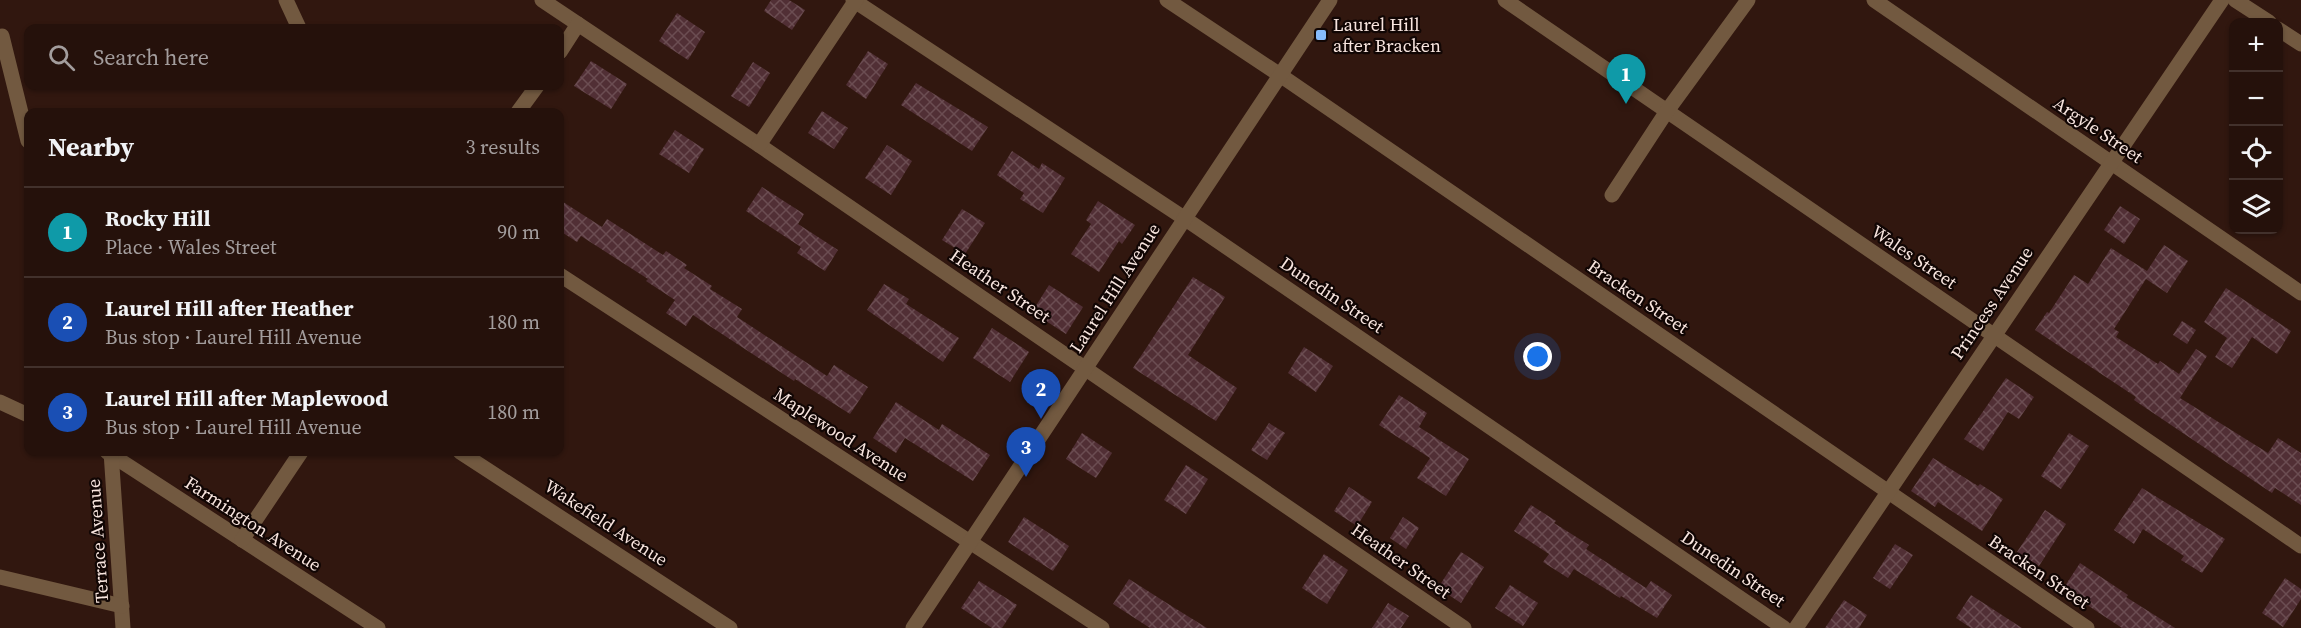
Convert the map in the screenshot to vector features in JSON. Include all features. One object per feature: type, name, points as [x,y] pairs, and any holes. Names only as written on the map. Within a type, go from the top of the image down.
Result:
[{"type":"street","points":[[286,0],[297,24]]},
{"type":"street","name":"Heather Street","points":[[542,0],[759,145],[1464,628]]},
{"type":"street","points":[[759,145],[855,0]]},
{"type":"street","name":"Dunedin Street","points":[[855,0],[1184,218],[1784,628]]},
{"type":"street","name":"Bracken Street","points":[[1167,0],[2087,628]]},
{"type":"street","name":"Laurel Hill Avenue","points":[[913,628],[1330,0]]},
{"type":"street","name":"Wales Street","points":[[1505,0],[2301,546]]},
{"type":"street","points":[[1612,195],[1666,111],[1748,0]]},
{"type":"street","name":"Argyle Street","points":[[1874,0],[2301,293]]},
{"type":"street","name":"Princess Avenue","points":[[1796,628],[2110,162],[2223,0]]},
{"type":"street","points":[[2235,0],[2263,18]]},
{"type":"street","points":[[564,46],[578,24]]},
{"type":"street","points":[[0,55],[1,31]]},
{"type":"street","points":[[1,31],[24,125]]},
{"type":"street","points":[[2283,32],[2301,44]]},
{"type":"street","points":[[521,108],[534,90]]},
{"type":"street","name":"Maplewood Avenue","points":[[564,278],[1102,628]]},
{"type":"street","points":[[0,402],[24,413]]},
{"type":"street","name":"Terrace Avenue","points":[[110,456],[123,628]]},
{"type":"street","name":"Farmington Avenue","points":[[116,456],[378,628]]},
{"type":"street","points":[[242,540],[298,456]]},
{"type":"street","name":"Wakefield Avenue","points":[[466,456],[730,628]]},
{"type":"street","points":[[0,577],[122,606]]},
{"type":"building","points":[[771,0],[789,0],[805,10],[792,30],[764,11]]},
{"type":"building","points":[[677,13],[705,32],[688,60],[659,41]]},
{"type":"building","points":[[868,51],[888,64],[866,99],[846,85]]},
{"type":"building","points":[[591,61],[627,84],[611,109],[574,86]]},
{"type":"building","points":[[753,62],[770,73],[749,107],[731,96]]},
{"type":"building","points":[[916,83],[988,127],[972,151],[901,105]]},
{"type":"building","points":[[822,111],[848,128],[834,149],[808,133]]},
{"type":"building","points":[[675,130],[704,149],[689,173],[659,154]]},
{"type":"building","points":[[887,145],[912,161],[891,195],[865,178]]},
{"type":"building","points":[[1012,151],[1039,169],[1042,163],[1065,178],[1043,213],[1020,199],[1024,193],[997,175]]},
{"type":"building","points":[[762,187],[804,214],[798,224],[838,250],[825,271],[797,253],[801,247],[746,211]]},
{"type":"building","points":[[1098,201],[1135,225],[1122,244],[1119,241],[1099,272],[1071,254],[1091,224],[1086,220]]},
{"type":"building","points":[[564,203],[602,227],[607,219],[663,255],[666,251],[687,265],[684,268],[712,286],[710,289],[742,309],[737,317],[827,376],[834,365],[868,387],[850,414],[795,379],[794,381],[693,315],[686,326],[666,313],[675,300],[646,281],[648,279],[581,236],[577,242],[564,234]]},
{"type":"building","points":[[2120,206],[2140,219],[2124,244],[2104,230]]},
{"type":"building","points":[[962,209],[985,223],[965,254],[942,240]]},
{"type":"building","points":[[2164,245],[2188,261],[2167,293],[2146,279],[2114,329],[2119,332],[2116,337],[2158,364],[2160,361],[2179,374],[2196,349],[2207,356],[2180,398],[2268,453],[2278,438],[2301,453],[2301,505],[2275,488],[2272,493],[2134,400],[2136,397],[2035,330],[2074,275],[2088,284],[2111,248],[2147,271]]},
{"type":"building","points":[[1193,277],[1225,297],[1188,355],[1237,388],[1216,421],[1133,368]]},
{"type":"building","points":[[884,284],[909,299],[906,304],[959,338],[943,362],[867,310]]},
{"type":"building","points":[[1049,285],[1083,307],[1066,334],[1032,312]]},
{"type":"building","points":[[2226,288],[2291,331],[2277,354],[2252,337],[2232,368],[2215,357],[2227,338],[2204,322]]},
{"type":"building","points":[[2182,321],[2196,330],[2187,344],[2173,335]]},
{"type":"building","points":[[992,328],[1029,352],[1010,382],[973,358]]},
{"type":"building","points":[[1304,347],[1333,366],[1316,392],[1288,373]]},
{"type":"building","points":[[2006,378],[2034,397],[2019,419],[2008,412],[1983,451],[1964,439]]},
{"type":"building","points":[[1399,395],[1427,413],[1419,427],[1469,459],[1446,496],[1417,478],[1430,458],[1379,425]]},
{"type":"building","points":[[896,402],[939,430],[942,424],[990,455],[973,481],[905,438],[896,453],[873,438]]},
{"type":"building","points":[[1269,423],[1285,433],[1267,460],[1251,450]]},
{"type":"building","points":[[1082,433],[1112,453],[1096,478],[1066,459]]},
{"type":"building","points":[[2069,433],[2089,446],[2061,489],[2041,476]]},
{"type":"building","points":[[1933,458],[2003,499],[1982,531],[1938,502],[1935,507],[1911,491]]},
{"type":"building","points":[[1186,465],[1208,479],[1186,514],[1164,500]]},
{"type":"building","points":[[1349,487],[1372,502],[1357,526],[1334,511]]},
{"type":"building","points":[[2142,488],[2225,539],[2202,573],[2181,560],[2184,556],[2143,529],[2134,544],[2114,530]]},
{"type":"building","points":[[1531,505],[1589,545],[1586,549],[1646,588],[1651,581],[1672,595],[1657,618],[1574,569],[1568,578],[1543,562],[1549,554],[1514,531]]},
{"type":"building","points":[[2045,510],[2066,524],[2039,566],[2017,552]]},
{"type":"building","points":[[1024,517],[1069,546],[1053,571],[1008,542]]},
{"type":"building","points":[[1403,517],[1419,528],[1406,549],[1390,538]]},
{"type":"building","points":[[1895,544],[1913,555],[1890,589],[1873,578]]},
{"type":"building","points":[[1461,552],[1484,567],[1461,603],[1438,588]]},
{"type":"building","points":[[1324,554],[1348,570],[1327,604],[1302,588]]},
{"type":"building","points":[[2080,563],[2128,595],[2126,597],[2175,628],[2122,628],[2063,589]]},
{"type":"building","points":[[2285,578],[2301,589],[2301,599],[2283,627],[2262,613]]},
{"type":"building","points":[[1129,579],[1207,628],[1150,628],[1113,604]]},
{"type":"building","points":[[979,581],[1017,605],[1002,628],[992,628],[961,608]]},
{"type":"building","points":[[1510,585],[1538,603],[1523,626],[1495,608]]},
{"type":"building","points":[[1971,595],[2022,628],[1971,628],[1956,618]]},
{"type":"building","points":[[1844,600],[1867,615],[1859,628],[1825,628]]},
{"type":"building","points":[[1388,603],[1409,616],[1401,628],[1372,628]]},
{"type":"place","name":"Laurel Hill after Bracken","points":[[1321,35]]},
{"type":"place","name":"Rocky Hill","points":[[1626,104]]},
{"type":"place","name":"Laurel Hill after Heather","points":[[1041,419]]},
{"type":"place","name":"Laurel Hill after Maplewood","points":[[1026,477]]}]
